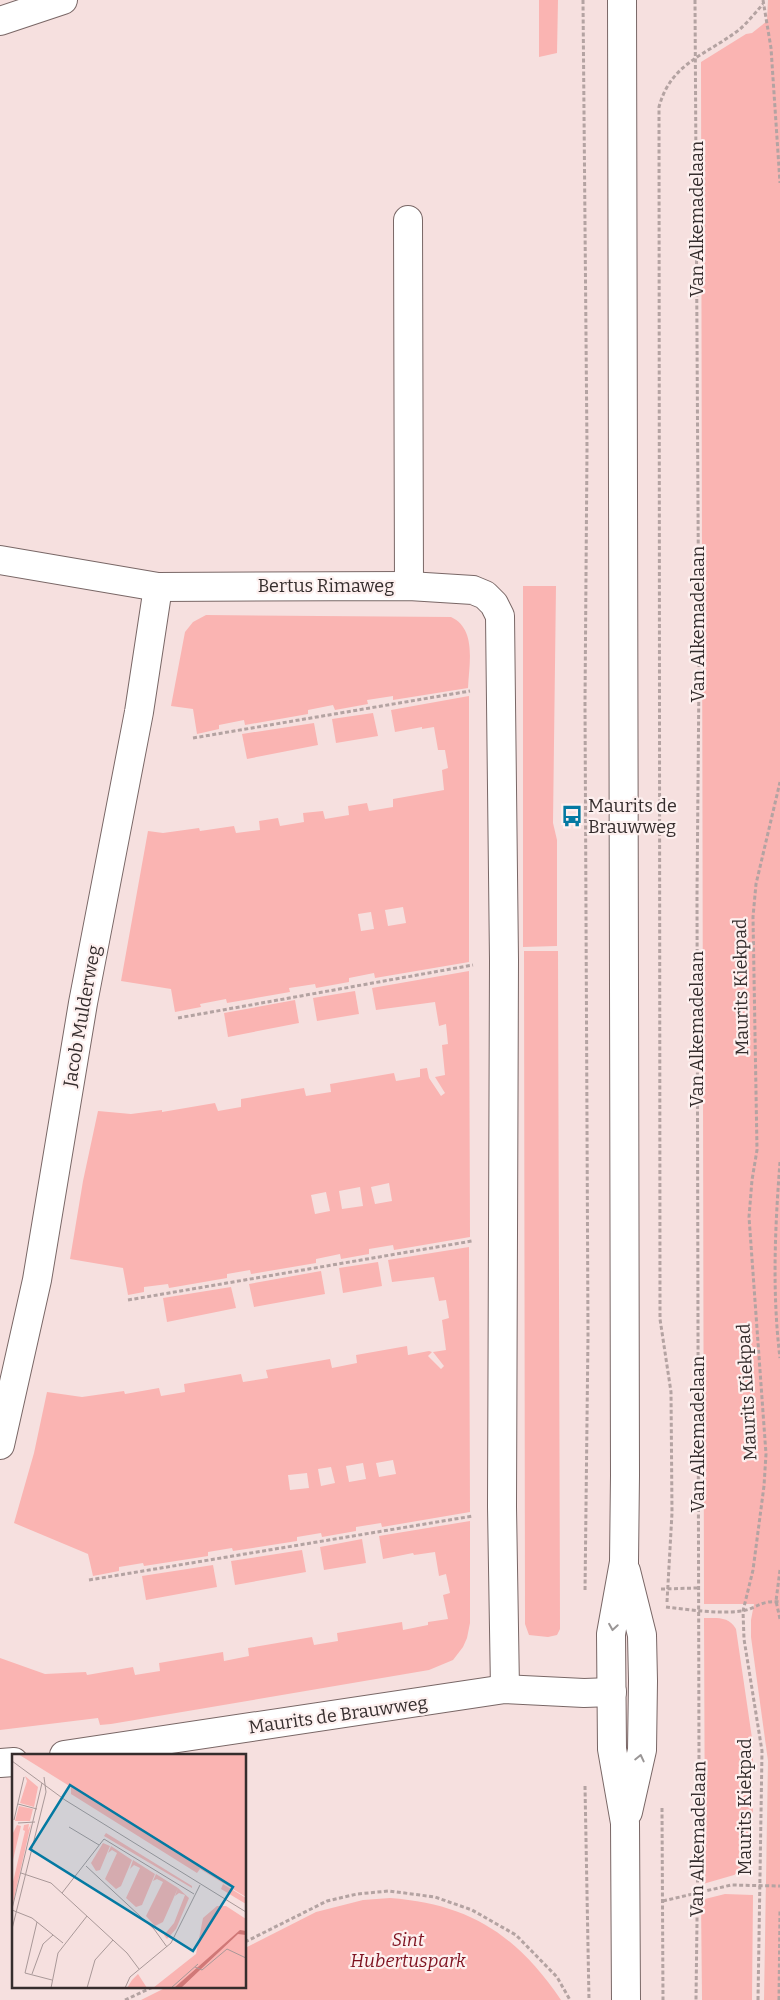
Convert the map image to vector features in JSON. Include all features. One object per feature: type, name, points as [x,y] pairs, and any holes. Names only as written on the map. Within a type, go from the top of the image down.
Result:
[{"type":"street","points":[[0,21],[63,0]]},
{"type":"street","points":[[622,0],[620,40],[623,304],[624,1562],[611,1634],[612,1749],[625,1823],[626,2000]]},
{"type":"street","name":"Bertus Rimaweg","points":[[0,560],[158,586],[409,586],[408,220]]},
{"type":"street","name":"Jacob Mulderweg","points":[[0,1445],[37,1280],[83,1002],[139,712],[158,586]]},
{"type":"street","points":[[409,586],[473,590],[485,595],[494,604],[500,616],[504,960],[502,1507],[505,1690]]},
{"type":"street","points":[[624,1562],[642,1636],[643,1681],[642,1750],[625,1823]]},
{"type":"street","name":"Maurits de Brauwweg","points":[[71,1754],[505,1690],[584,1694],[612,1692]]},
{"type":"path","points":[[583,0],[587,438],[585,703],[588,1345],[586,1590]]},
{"type":"path","name":"Van Alkemadelaan","points":[[695,0],[699,674],[697,896],[699,1762],[696,2000]]},
{"type":"path","points":[[763,2],[771,48],[780,183]]},
{"type":"path","name":"Van Alkemadelaan","points":[[698,1611],[666,1607],[672,1504],[671,1392],[660,1319],[660,107],[663,93],[669,81],[696,57],[741,28],[763,2]]},
{"type":"path","points":[[192,738],[475,690]]},
{"type":"path","name":"Maurits Kiekpad","points":[[758,2000],[762,1751],[744,1639],[743,1610],[753,1570],[764,1486],[766,1454],[749,1217],[757,1150],[753,917],[756,884],[780,782]]},
{"type":"path","points":[[178,1018],[476,965]]},
{"type":"path","points":[[780,1162],[776,1216],[776,1322],[780,1358]]},
{"type":"path","points":[[128,1300],[478,1240]]},
{"type":"path","points":[[89,1580],[476,1516]]},
{"type":"path","points":[[780,1570],[778,1602],[780,1619]]},
{"type":"path","points":[[698,1611],[743,1610],[769,1600],[778,1602]]},
{"type":"path","points":[[585,1782],[588,2000]]},
{"type":"path","points":[[663,1901],[731,1885],[780,1886]]},
{"type":"path","points":[[246,1942],[327,1901],[357,1894],[389,1891],[435,1897],[472,1910],[516,1935],[558,1977],[570,2000]]},
{"type":"path","points":[[779,2000],[780,1909]]},
{"type":"path","points":[[125,2000],[151,1988]]},
{"type":"green space","points":[[539,0],[558,0],[557,53],[539,57]]},
{"type":"green space","points":[[768,0],[780,0],[780,2000],[764,2000],[768,1761],[751,1637],[751,1620],[754,1604],[704,1604],[701,62],[746,34],[752,33],[767,21]]},
{"type":"green space","points":[[523,586],[556,586],[553,823],[557,840],[557,946],[523,947]]},
{"type":"green space","points":[[206,615],[451,617],[465,630],[468,638],[470,658],[468,688],[393,700],[393,696],[367,700],[368,704],[335,710],[333,705],[308,710],[308,714],[245,725],[244,720],[219,725],[219,729],[197,734],[193,709],[171,706],[185,632],[193,622]]},
{"type":"green space","points":[[469,696],[469,962],[375,978],[374,973],[349,978],[349,982],[316,988],[315,984],[289,988],[290,992],[227,1003],[226,999],[200,1004],[201,1007],[175,1012],[171,989],[121,981],[148,831],[163,833],[199,828],[200,831],[234,826],[236,833],[260,830],[259,821],[278,818],[280,826],[304,822],[303,813],[323,811],[325,819],[349,815],[348,806],[367,803],[369,811],[393,807],[393,799],[444,790],[442,770],[448,768],[445,750],[438,750],[434,727],[422,729],[422,727],[395,732],[391,710]],"holes":[[[403,907],[406,923],[388,926],[385,910]],[[371,912],[374,929],[361,931],[358,914]]]},
{"type":"green space","points":[[373,713],[378,736],[336,743],[332,719]]},
{"type":"green space","points":[[314,723],[318,745],[247,759],[242,734]]},
{"type":"green space","points":[[524,951],[558,951],[560,1629],[557,1635],[548,1637],[529,1635],[525,1624]]},
{"type":"green space","points":[[469,971],[470,1237],[394,1250],[393,1245],[369,1249],[369,1254],[341,1259],[340,1254],[316,1259],[316,1263],[251,1274],[250,1270],[227,1274],[227,1278],[169,1288],[168,1284],[144,1287],[144,1292],[128,1295],[123,1268],[70,1259],[83,1181],[98,1111],[131,1114],[162,1110],[162,1112],[215,1103],[218,1111],[241,1107],[241,1099],[304,1088],[306,1096],[331,1092],[330,1084],[394,1073],[396,1081],[420,1077],[420,1069],[427,1068],[429,1078],[441,1096],[445,1093],[435,1077],[445,1075],[442,1045],[448,1044],[446,1024],[439,1026],[435,1002],[376,1010],[372,988]],"holes":[[[389,1183],[392,1201],[375,1204],[371,1187]],[[360,1187],[363,1206],[342,1209],[339,1191]],[[326,1192],[330,1211],[315,1214],[311,1195]]]},
{"type":"green space","points":[[355,991],[359,1014],[317,1021],[313,998]]},
{"type":"green space","points":[[295,1000],[299,1023],[228,1037],[224,1013]]},
{"type":"green space","points":[[469,1247],[470,1512],[382,1527],[381,1523],[356,1527],[356,1531],[322,1537],[321,1533],[297,1537],[297,1541],[233,1551],[232,1548],[208,1552],[208,1556],[144,1566],[143,1563],[119,1567],[119,1571],[93,1576],[88,1554],[14,1523],[34,1453],[47,1392],[82,1397],[124,1391],[125,1394],[159,1388],[161,1396],[185,1392],[184,1384],[241,1374],[243,1382],[268,1378],[266,1370],[330,1359],[332,1368],[357,1363],[356,1355],[407,1346],[408,1355],[432,1352],[428,1356],[441,1369],[444,1366],[433,1352],[446,1350],[442,1320],[449,1318],[446,1300],[439,1301],[434,1277],[392,1282],[388,1260]],"holes":[[[393,1460],[396,1474],[379,1477],[376,1463]],[[363,1463],[366,1479],[349,1482],[346,1466]],[[331,1467],[335,1483],[321,1486],[318,1469]],[[307,1473],[309,1488],[290,1490],[288,1475]]]},
{"type":"green space","points":[[378,1262],[382,1286],[343,1293],[339,1268]]},
{"type":"green space","points":[[321,1271],[325,1294],[254,1307],[249,1284]]},
{"type":"green space","points":[[231,1287],[236,1308],[167,1322],[163,1298]]},
{"type":"green space","points":[[470,1521],[470,1623],[463,1647],[453,1660],[429,1670],[111,1724],[100,1725],[98,1718],[0,1730],[0,1658],[45,1674],[86,1672],[87,1675],[133,1667],[135,1675],[160,1671],[159,1663],[223,1652],[224,1661],[249,1656],[248,1648],[312,1637],[314,1645],[338,1641],[337,1633],[402,1622],[403,1630],[428,1625],[428,1622],[448,1619],[443,1595],[450,1593],[446,1574],[439,1576],[435,1552],[414,1555],[413,1553],[383,1559],[379,1536]]},
{"type":"green space","points":[[362,1539],[366,1563],[324,1570],[320,1547]]},
{"type":"green space","points":[[302,1550],[306,1572],[235,1585],[231,1561]]},
{"type":"green space","points":[[213,1565],[217,1587],[146,1600],[142,1576]]},
{"type":"green space","points":[[704,1618],[726,1620],[736,1629],[753,1745],[753,1864],[734,1875],[703,1884],[705,1869]]},
{"type":"green space","points":[[725,1894],[753,1895],[752,2000],[702,2000],[701,1900]]},
{"type":"green space","name":"Sint Hubertuspark","points":[[390,1898],[418,1901],[444,1907],[488,1926],[508,1940],[526,1957],[561,2000],[141,2000],[165,1988],[246,1988],[246,1947],[316,1912],[363,1900]]},
{"type":"place","name":"Maurits de Brauwweg","points":[[572,816]]}]
